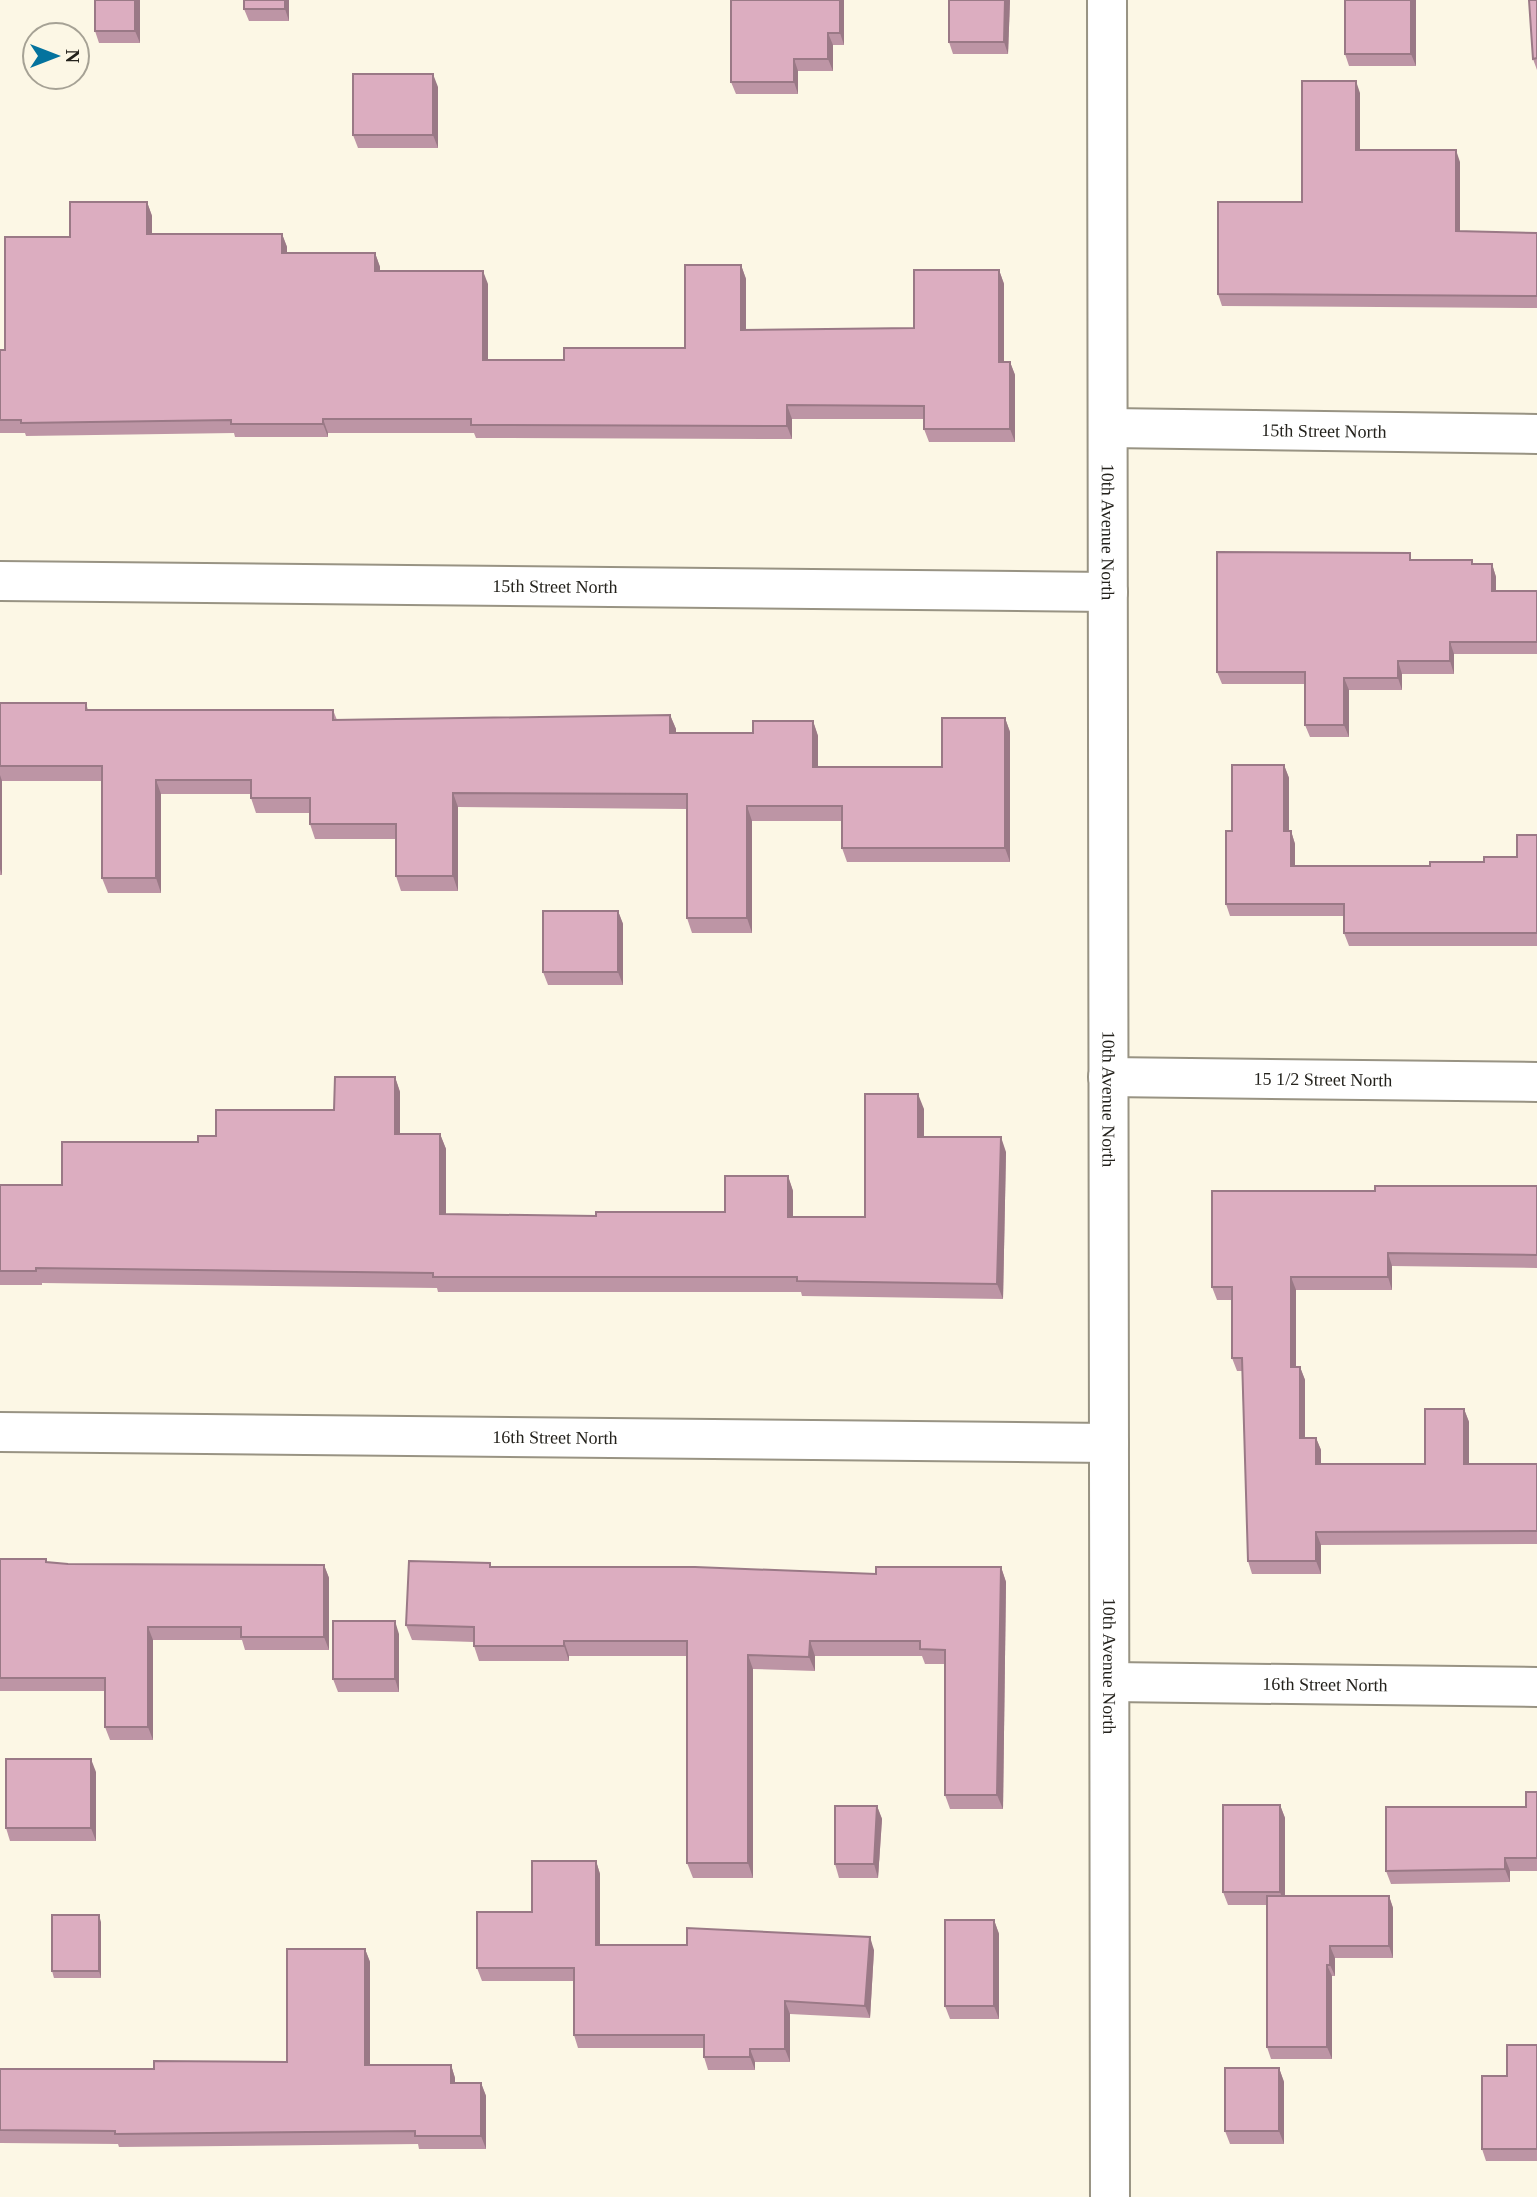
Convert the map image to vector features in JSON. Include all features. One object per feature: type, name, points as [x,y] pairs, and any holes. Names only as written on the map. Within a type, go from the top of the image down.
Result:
[{"type":"street","name":"10th Avenue North","points":[[1107,0],[1110,428],[1110,2197]]},
{"type":"street","name":"15th Street North","points":[[1110,428],[1537,434]]},
{"type":"street","name":"15th Street North","points":[[0,581],[1108,592]]},
{"type":"street","name":"15 1/2 Street North","points":[[1108,1077],[1537,1082]]},
{"type":"street","name":"16th Street North","points":[[0,1432],[1109,1443]]},
{"type":"street","name":"16th Street North","points":[[1111,1682],[1537,1687]]},
{"type":"building","points":[[95,0],[135,0],[135,31],[95,31]]},
{"type":"building","points":[[244,0],[285,0],[285,9],[244,9]]},
{"type":"building","points":[[731,0],[840,0],[840,33],[828,33],[828,59],[794,59],[794,82],[731,82]]},
{"type":"building","points":[[949,0],[1005,0],[1004,42],[949,42]]},
{"type":"building","points":[[1345,0],[1411,0],[1411,54],[1345,54]]},
{"type":"building","points":[[1529,0],[1537,0],[1537,58],[1533,59]]},
{"type":"building","points":[[353,74],[433,74],[433,135],[353,135]]},
{"type":"building","points":[[1302,81],[1356,81],[1356,150],[1456,150],[1456,231],[1537,233],[1537,296],[1218,294],[1218,202],[1302,202]]},
{"type":"building","points":[[70,202],[147,202],[147,234],[282,234],[282,253],[375,253],[375,271],[483,271],[483,360],[564,360],[564,348],[685,348],[685,265],[741,265],[741,330],[914,328],[914,270],[999,270],[999,362],[1010,362],[1010,429],[924,429],[924,406],[787,405],[787,426],[471,425],[471,419],[323,419],[323,424],[231,424],[231,420],[21,423],[21,420],[0,420],[0,350],[5,350],[5,237],[70,237]]},
{"type":"building","points":[[1217,552],[1410,553],[1410,560],[1472,560],[1472,564],[1492,564],[1492,591],[1537,591],[1537,642],[1450,642],[1450,661],[1398,661],[1398,678],[1344,678],[1344,725],[1305,725],[1305,672],[1217,672]]},
{"type":"building","points":[[0,703],[86,703],[86,710],[333,710],[333,720],[670,715],[670,733],[753,733],[753,721],[813,721],[813,767],[942,767],[942,718],[1005,718],[1005,848],[842,848],[842,806],[747,806],[747,918],[687,918],[687,794],[453,793],[453,876],[396,876],[396,824],[310,824],[310,798],[251,798],[251,780],[156,780],[156,878],[102,878],[102,766],[0,766]]},
{"type":"building","points":[[1232,765],[1284,765],[1284,831],[1291,831],[1291,866],[1430,866],[1430,862],[1484,862],[1484,857],[1517,857],[1517,835],[1537,835],[1537,933],[1344,933],[1344,904],[1226,904],[1226,831],[1232,831]]},
{"type":"building","points":[[543,911],[618,911],[618,972],[543,972]]},
{"type":"building","points":[[335,1077],[395,1077],[395,1134],[440,1134],[440,1214],[596,1216],[596,1212],[725,1212],[725,1176],[788,1176],[788,1217],[865,1217],[865,1094],[918,1094],[918,1137],[1001,1137],[997,1284],[797,1281],[797,1277],[433,1277],[433,1273],[36,1268],[36,1271],[0,1271],[0,1185],[62,1185],[62,1142],[198,1142],[198,1136],[216,1136],[216,1110],[334,1110]]},
{"type":"building","points":[[1375,1186],[1537,1186],[1537,1255],[1388,1253],[1388,1277],[1291,1277],[1291,1367],[1300,1367],[1300,1438],[1316,1438],[1316,1464],[1425,1464],[1425,1409],[1464,1409],[1464,1464],[1537,1464],[1537,1531],[1316,1532],[1316,1561],[1248,1561],[1242,1358],[1232,1358],[1232,1287],[1212,1287],[1212,1191],[1375,1191]]},
{"type":"building","points":[[0,1559],[46,1559],[46,1562],[68,1564],[324,1565],[324,1637],[241,1637],[241,1627],[148,1627],[148,1727],[105,1727],[105,1678],[0,1678]]},
{"type":"building","points":[[409,1561],[490,1563],[490,1567],[695,1567],[876,1574],[876,1567],[1001,1567],[997,1795],[945,1795],[945,1650],[920,1649],[920,1641],[810,1641],[809,1657],[748,1655],[748,1863],[687,1863],[687,1641],[564,1641],[564,1646],[474,1646],[474,1627],[406,1625]]},
{"type":"building","points":[[333,1621],[395,1621],[395,1679],[333,1679]]},
{"type":"building","points":[[6,1759],[91,1759],[91,1828],[6,1828]]},
{"type":"building","points":[[1526,1792],[1537,1792],[1537,1858],[1505,1858],[1505,1869],[1386,1871],[1386,1807],[1526,1807]]},
{"type":"building","points":[[1223,1805],[1280,1805],[1280,1892],[1223,1892]]},
{"type":"building","points":[[835,1806],[877,1806],[874,1864],[835,1864]]},
{"type":"building","points":[[532,1861],[596,1861],[596,1945],[687,1945],[687,1928],[870,1937],[865,2006],[785,2001],[785,2049],[750,2049],[750,2057],[704,2057],[704,2035],[574,2035],[574,1968],[477,1968],[477,1912],[532,1912]]},
{"type":"building","points":[[1267,1896],[1389,1896],[1389,1946],[1330,1946],[1330,1965],[1327,1965],[1327,2047],[1267,2047]]},
{"type":"building","points":[[52,1915],[99,1915],[99,1971],[52,1971]]},
{"type":"building","points":[[945,1920],[994,1920],[994,2006],[945,2006]]},
{"type":"building","points":[[287,1949],[365,1949],[365,2065],[451,2065],[451,2083],[481,2083],[481,2136],[415,2136],[415,2131],[115,2134],[115,2131],[0,2130],[0,2069],[154,2069],[154,2061],[287,2062]]},
{"type":"building","points":[[1507,2045],[1537,2045],[1537,2149],[1482,2149],[1482,2076],[1507,2076]]},
{"type":"building","points":[[1225,2068],[1279,2068],[1279,2131],[1225,2131]]}]
